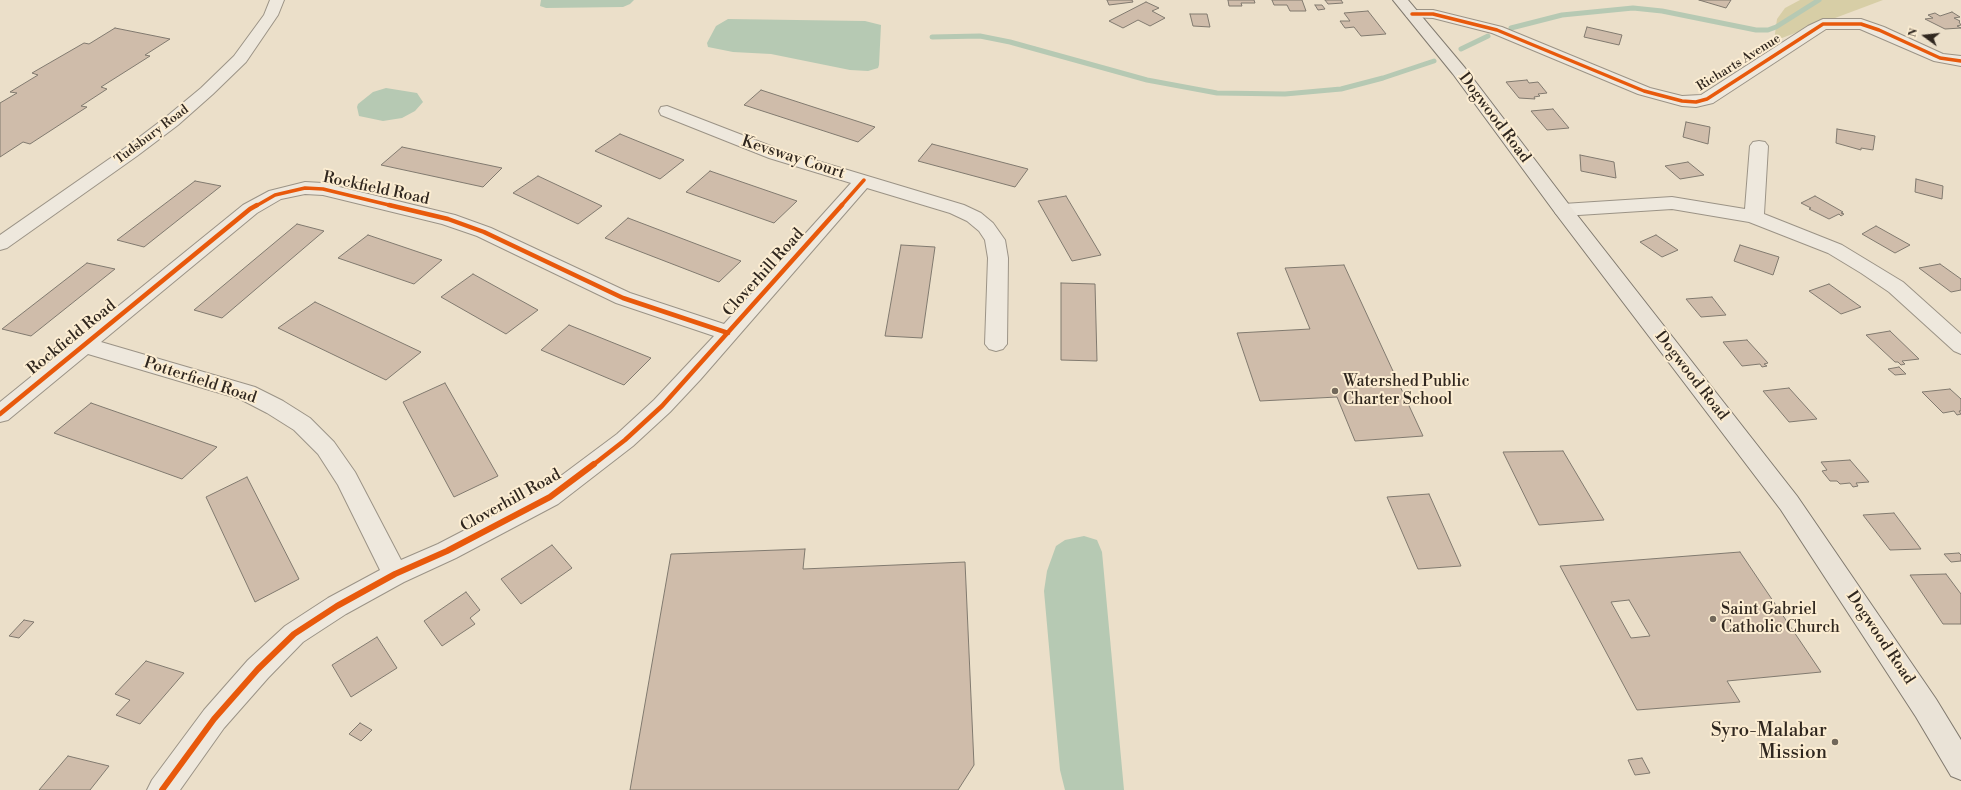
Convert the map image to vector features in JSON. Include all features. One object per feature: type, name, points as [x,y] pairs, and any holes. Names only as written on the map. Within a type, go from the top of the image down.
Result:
[{"type":"main road","name":"Dogwood Road","points":[[1406,7],[1459,71],[1563,210],[1789,503],[1918,695],[1961,766]]},
{"type":"street","name":"Tudsbury Road","points":[[0,244],[131,152],[172,121],[207,91],[240,59],[262,28],[277,0]]},
{"type":"street","name":"Richarts Avenue","points":[[1406,7],[1497,30],[1644,91],[1665,98],[1682,101],[1696,102],[1707,99],[1813,28],[1823,24],[1861,24],[1886,32],[1923,52],[1940,58],[1961,60]]},
{"type":"street","name":"Kevsway Court","points":[[667,111],[768,152],[957,209],[974,217],[986,227],[995,240],[998,258],[996,344]]},
{"type":"street","points":[[1754,217],[1759,146]]},
{"type":"street","name":"Cloverhill Road","points":[[162,790],[214,719],[258,669],[294,634],[337,606],[395,574],[447,551],[556,492],[625,440],[662,406],[864,180]]},
{"type":"street","name":"Rockfield Road","points":[[0,414],[250,209],[275,195],[305,188],[323,189],[448,219],[484,232],[584,281],[623,298],[728,333]]},
{"type":"street","points":[[1563,210],[1672,204],[1724,211],[1754,217],[1835,250],[1868,268],[1896,287],[1961,346]]},
{"type":"street","name":"Potterfield Road","points":[[84,345],[247,393],[275,407],[302,424],[326,448],[347,479],[395,574]]},
{"type":"shaded area","points":[[541,0],[634,0],[630,4],[623,7],[546,8],[540,6]]},
{"type":"shaded area","points":[[1800,0],[1883,0],[1774,41],[1777,19],[1785,8]]},
{"type":"shaded area","points":[[728,19],[865,21],[881,25],[879,65],[878,68],[868,71],[850,70],[771,54],[733,52],[708,47],[707,43],[716,26]]},
{"type":"shaded area","points":[[386,88],[417,93],[423,102],[415,111],[402,118],[383,121],[359,116],[357,107],[358,104],[373,92]]},
{"type":"shaded area","points":[[1084,536],[1097,540],[1102,552],[1124,790],[1065,790],[1060,770],[1044,591],[1047,571],[1056,546],[1065,540]]},
{"type":"building","points":[[1107,0],[1132,0],[1133,2],[1109,5]]},
{"type":"building","points":[[1228,0],[1254,0],[1255,3],[1241,3],[1242,6],[1229,6]]},
{"type":"building","points":[[1272,0],[1302,0],[1306,11],[1290,11],[1287,5],[1274,5]]},
{"type":"building","points":[[1325,0],[1341,0],[1343,3],[1328,4]]},
{"type":"building","points":[[1699,0],[1731,0],[1726,8]]},
{"type":"building","points":[[1146,2],[1159,8],[1152,11],[1165,18],[1150,26],[1138,20],[1123,28],[1109,21]]},
{"type":"building","points":[[1315,5],[1322,5],[1325,9],[1318,10]]},
{"type":"building","points":[[1368,11],[1386,34],[1361,36],[1354,27],[1345,28],[1340,21],[1350,21],[1344,13]]},
{"type":"building","points":[[1952,12],[1960,17],[1954,18],[1960,21],[1959,22],[1961,25],[1957,26],[1961,28],[1945,29],[1925,19],[1933,18],[1928,15],[1935,13],[1940,16]]},
{"type":"building","points":[[1190,14],[1207,14],[1210,27],[1193,26]]},
{"type":"building","points":[[1587,27],[1622,35],[1619,45],[1584,37]]},
{"type":"building","points":[[115,28],[170,39],[145,55],[150,56],[101,87],[107,89],[81,106],[87,107],[30,144],[23,142],[0,157],[0,103],[17,93],[10,92],[38,75],[32,73],[84,43],[89,44]]},
{"type":"building","points":[[1527,80],[1529,83],[1538,82],[1547,93],[1538,94],[1540,96],[1534,97],[1535,99],[1519,98],[1506,82]]},
{"type":"building","points":[[761,90],[875,127],[858,142],[744,105]]},
{"type":"building","points":[[1553,109],[1569,128],[1547,130],[1531,111]]},
{"type":"building","points":[[1686,122],[1710,127],[1708,144],[1683,137]]},
{"type":"building","points":[[1837,129],[1875,136],[1873,150],[1861,148],[1861,150],[1836,143]]},
{"type":"building","points":[[620,134],[684,160],[660,179],[595,151]]},
{"type":"building","points":[[932,144],[1028,169],[1015,187],[918,161]]},
{"type":"building","points":[[402,147],[502,168],[483,187],[381,165]]},
{"type":"building","points":[[1580,155],[1614,162],[1616,178],[1581,171]]},
{"type":"building","points":[[1688,162],[1704,175],[1680,179],[1665,166]]},
{"type":"building","points":[[710,171],[797,201],[774,223],[686,192]]},
{"type":"building","points":[[538,176],[602,206],[578,224],[513,193]]},
{"type":"building","points":[[1916,179],[1943,186],[1942,199],[1915,192]]},
{"type":"building","points":[[195,181],[221,186],[144,247],[117,240]]},
{"type":"building","points":[[1066,196],[1101,255],[1072,261],[1038,201]]},
{"type":"building","points":[[1815,196],[1844,214],[1841,216],[1839,214],[1829,219],[1809,209],[1811,208],[1801,203]]},
{"type":"building","points":[[628,218],[741,261],[719,282],[605,238]]},
{"type":"building","points":[[297,224],[324,231],[222,318],[194,310]]},
{"type":"building","points":[[1876,226],[1910,245],[1895,253],[1862,234]]},
{"type":"building","points":[[368,235],[442,260],[414,284],[338,258]]},
{"type":"building","points":[[1656,235],[1678,250],[1662,257],[1640,242]]},
{"type":"building","points":[[901,245],[935,247],[922,338],[885,336]]},
{"type":"building","points":[[1740,245],[1779,257],[1773,275],[1734,261]]},
{"type":"building","points":[[87,263],[115,269],[31,336],[2,329]]},
{"type":"building","points":[[1940,264],[1961,279],[1961,290],[1951,292],[1919,268]]},
{"type":"building","name":"Watershed Public Charter School","points":[[1344,265],[1423,436],[1355,441],[1337,397],[1260,401],[1237,333],[1310,329],[1285,268]]},
{"type":"building","points":[[473,274],[538,310],[506,334],[441,297]]},
{"type":"building","points":[[1061,283],[1095,284],[1097,361],[1061,360]]},
{"type":"building","points":[[1829,284],[1861,307],[1841,314],[1809,291]]},
{"type":"building","points":[[1712,297],[1726,315],[1701,317],[1686,299]]},
{"type":"building","points":[[315,302],[421,352],[386,380],[278,328]]},
{"type":"building","points":[[569,325],[651,358],[624,385],[541,350]]},
{"type":"building","points":[[1890,331],[1919,359],[1902,361],[1905,364],[1901,365],[1898,362],[1895,362],[1866,335]]},
{"type":"building","points":[[1747,340],[1768,363],[1764,364],[1767,366],[1762,367],[1760,364],[1742,366],[1723,342]]},
{"type":"building","points":[[1899,367],[1906,374],[1895,375],[1888,369]]},
{"type":"building","points":[[445,383],[498,476],[454,497],[403,402]]},
{"type":"building","points":[[1789,388],[1817,419],[1789,422],[1763,391]]},
{"type":"building","points":[[1950,389],[1961,399],[1961,411],[1959,411],[1961,414],[1957,415],[1954,411],[1943,413],[1922,392]]},
{"type":"building","points":[[91,403],[217,447],[182,479],[54,433]]},
{"type":"building","points":[[1563,451],[1604,520],[1539,525],[1503,452]]},
{"type":"building","points":[[1850,460],[1869,482],[1856,483],[1858,486],[1853,487],[1850,483],[1840,484],[1837,481],[1830,481],[1822,471],[1827,470],[1821,462]]},
{"type":"building","points":[[247,477],[299,579],[255,602],[206,497]]},
{"type":"building","points":[[1429,494],[1461,566],[1418,569],[1387,497]]},
{"type":"building","points":[[1894,513],[1921,549],[1890,550],[1863,515]]},
{"type":"building","points":[[552,545],[572,568],[521,604],[501,579]]},
{"type":"building","points":[[805,549],[803,569],[965,562],[974,765],[958,790],[630,790],[671,554]]},
{"type":"building","name":"Saint Gabriel Catholic Church","points":[[1740,552],[1821,672],[1727,681],[1740,702],[1637,710],[1560,566]],"holes":[[[1629,600],[1650,636],[1631,638],[1611,602]]]},
{"type":"building","points":[[1959,553],[1961,555],[1961,561],[1951,562],[1944,554]]},
{"type":"building","points":[[1946,574],[1961,594],[1961,624],[1943,624],[1910,575]]},
{"type":"building","points":[[466,592],[480,610],[470,618],[475,624],[442,646],[424,621]]},
{"type":"building","points":[[24,620],[34,622],[19,638],[9,636]]},
{"type":"building","points":[[377,637],[397,668],[351,697],[332,665]]},
{"type":"building","points":[[146,661],[184,673],[140,724],[116,715],[130,700],[115,694]]},
{"type":"building","points":[[360,723],[372,730],[361,741],[349,734]]},
{"type":"building","points":[[68,756],[109,766],[90,790],[39,790]]},
{"type":"building","points":[[1642,758],[1650,773],[1635,775],[1628,760]]},
{"type":"waterway","points":[[1511,28],[1562,15],[1633,8],[1662,11],[1756,30],[1768,30],[1776,27],[1819,0]]},
{"type":"waterway","points":[[932,37],[980,36],[1010,42],[1147,80],[1217,93],[1285,94],[1341,89],[1383,78],[1434,61]]},
{"type":"waterway","points":[[1461,49],[1488,36]]},
{"type":"cycle path","points":[[1412,14],[1433,14],[1474,23],[1497,30],[1644,91],[1682,101],[1696,102],[1707,99],[1813,29],[1823,24],[1861,24],[1879,30],[1940,58],[1961,61]]},
{"type":"cycle path","points":[[162,790],[214,719],[258,669],[294,634],[337,606],[395,574],[447,551],[550,497],[625,440],[662,406],[692,374],[864,180]]},
{"type":"cycle path","points":[[0,414],[250,209],[275,195],[305,188],[323,189],[448,219],[484,232],[584,281],[623,298],[728,333]]},
{"type":"place","name":"Watershed Public Charter School","points":[[1335,391]]},
{"type":"place","name":"Saint Gabriel Catholic Church","points":[[1713,619]]},
{"type":"place","name":"Syro-Malabar Mission","points":[[1835,742]]}]
